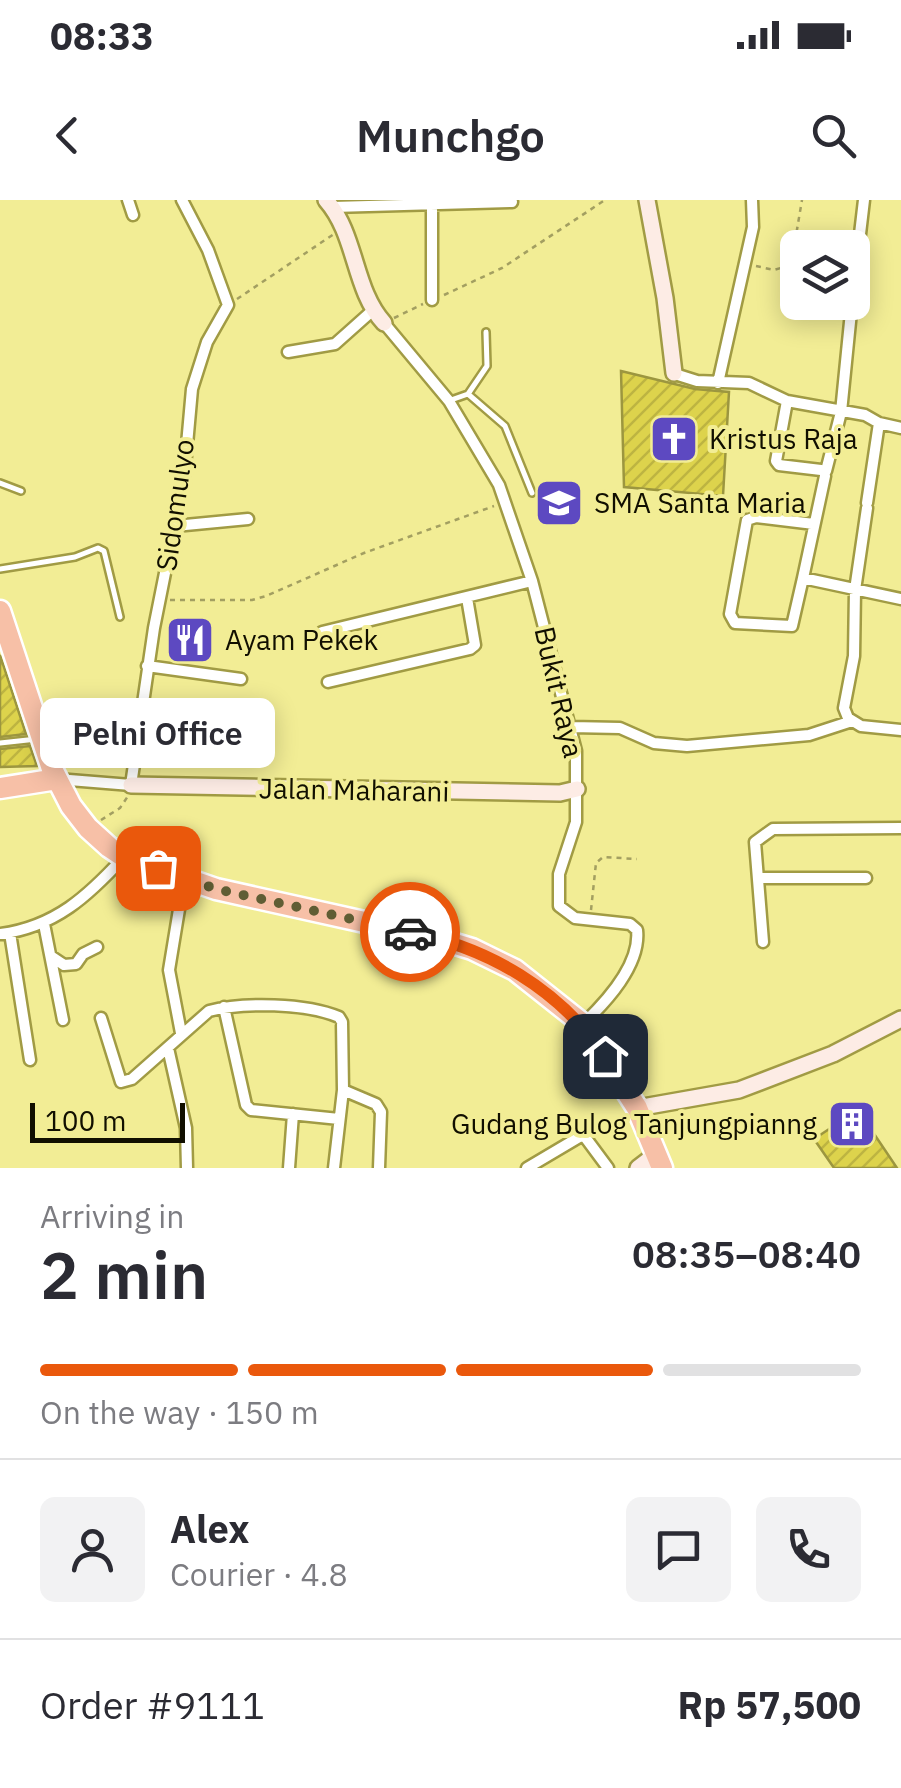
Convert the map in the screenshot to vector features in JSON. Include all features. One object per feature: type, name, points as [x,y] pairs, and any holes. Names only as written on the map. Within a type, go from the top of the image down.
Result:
[{"type":"highway","points":[[0,611],[6,644],[57,779],[88,828],[124,857],[184,879],[432,937],[472,949],[515,970],[584,1024],[637,1108],[652,1164]]},
{"type":"highway","points":[[0,788],[57,779]]},
{"type":"street","points":[[128,200],[134,215]]},
{"type":"street","points":[[182,200],[208,250],[228,305]]},
{"type":"street","points":[[648,200],[676,374],[697,382],[749,384],[787,401],[865,415],[901,428]]},
{"type":"street","points":[[718,382],[753,227],[752,200]]},
{"type":"street","points":[[860,230],[864,200]]},
{"type":"street","points":[[330,204],[512,202]]},
{"type":"street","points":[[288,352],[335,344],[378,317],[344,228],[330,204]]},
{"type":"street","points":[[432,204],[432,300]]},
{"type":"street","name":"Sidomulyo","points":[[131,785],[148,666],[184,478],[192,390],[207,342],[228,305]]},
{"type":"street","name":"Bukit Raya","points":[[378,317],[448,401],[499,486],[532,581],[576,751],[576,822],[559,874],[559,906],[575,918],[590,922],[630,924],[638,937],[615,992],[584,1024]]},
{"type":"street","points":[[814,524],[756,517],[748,520],[732,620],[792,626],[841,412],[850,320]]},
{"type":"street","points":[[787,401],[776,461],[779,465],[824,473]]},
{"type":"street","points":[[880,423],[854,590],[854,656],[844,708],[852,721],[861,726],[901,730]]},
{"type":"street","points":[[175,526],[248,520]]},
{"type":"street","points":[[802,578],[901,600]]},
{"type":"street","points":[[322,632],[532,581]]},
{"type":"street","points":[[328,682],[470,649],[475,645],[467,598]]},
{"type":"street","points":[[148,666],[242,679]]},
{"type":"street","points":[[570,727],[620,728],[654,743],[687,746],[809,735],[852,721]]},
{"type":"street","points":[[57,779],[131,785]]},
{"type":"street","name":"Jalan Maharani","points":[[131,785],[560,793],[577,789]]},
{"type":"street","points":[[763,942],[756,842],[773,829],[901,828]]},
{"type":"street","points":[[30,1060],[5,934],[44,924],[92,892],[124,857]]},
{"type":"street","points":[[758,878],[866,878]]},
{"type":"street","points":[[181,1033],[169,970],[184,879]]},
{"type":"street","points":[[44,924],[63,1020]]},
{"type":"street","points":[[52,957],[64,965],[76,964],[83,954],[97,947]]},
{"type":"street","points":[[101,1018],[118,1081],[132,1079],[209,1011],[276,1006],[338,1016],[342,1022],[342,1090],[334,1168]]},
{"type":"street","points":[[224,1007],[246,1105],[251,1110],[339,1119]]},
{"type":"street","points":[[637,1108],[740,1090],[833,1054],[901,1019]]},
{"type":"street","points":[[168,1048],[186,1128],[187,1168]]},
{"type":"street","points":[[342,1090],[376,1104],[382,1112],[379,1168]]},
{"type":"street","points":[[289,1168],[294,1114]]},
{"type":"street","points":[[526,1168],[581,1136],[586,1137],[608,1168]]},
{"type":"lane","points":[[448,401],[468,394],[486,366],[486,332]]},
{"type":"lane","points":[[468,394],[505,426],[532,493]]},
{"type":"lane","points":[[0,483],[21,491]]},
{"type":"lane","points":[[0,569],[74,557],[98,548],[104,551],[108,562],[120,617]]},
{"type":"lane","points":[[0,743],[42,739]]},
{"type":"path","points":[[378,317],[432,300],[502,268],[605,200]]},
{"type":"path","points":[[744,263],[774,270],[792,265],[802,200]]},
{"type":"path","points":[[228,305],[344,228]]},
{"type":"path","points":[[160,600],[252,600],[364,553],[505,502]]},
{"type":"path","points":[[88,828],[120,808],[131,785]]},
{"type":"path","points":[[590,922],[596,862],[604,857],[638,859]]},
{"type":"building","name":"Kristus Raja","points":[[621,371],[695,389],[729,392],[723,496],[624,487]]},
{"type":"building","points":[[0,655],[26,734],[0,737]]},
{"type":"building","points":[[30,746],[37,766],[0,767],[0,749]]},
{"type":"building","name":"Gudang Bulog Tanjungpianng","points":[[858,1110],[897,1168],[834,1168],[814,1139]]},
{"type":"way so far","points":[[158,868],[216,889],[410,932]]},
{"type":"place","name":"Kristus Raja","points":[[674,439]]},
{"type":"place","name":"SMA Santa Maria","points":[[559,503]]},
{"type":"place","name":"Ayam Pekek","points":[[190,640]]},
{"type":"place","name":"Pelni Office","points":[[158,868]]},
{"type":"place","name":"Gudang Bulog Tanjungpianng","points":[[852,1124]]},
{"type":"route","points":[[410,932],[472,949],[515,970],[584,1024],[605,1056]]}]
